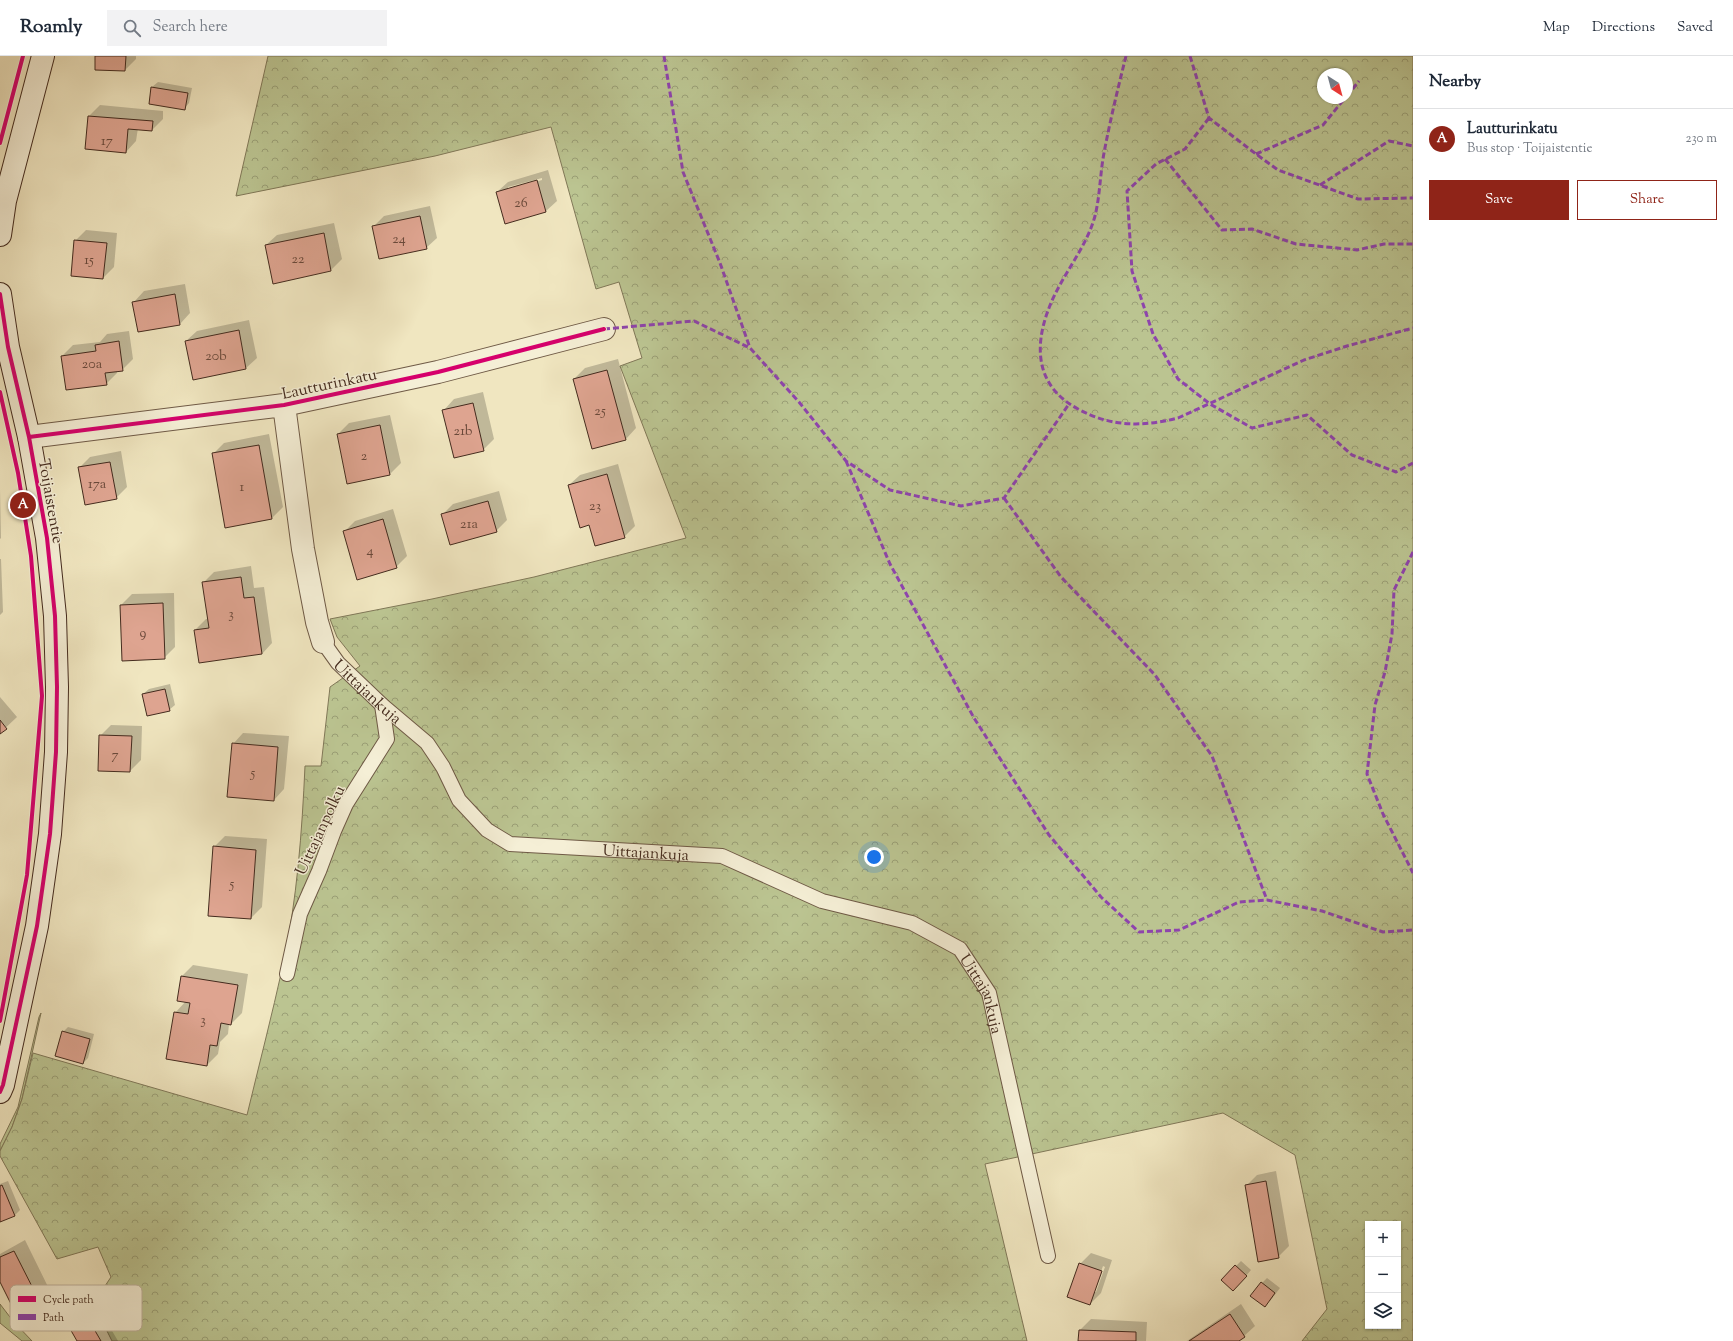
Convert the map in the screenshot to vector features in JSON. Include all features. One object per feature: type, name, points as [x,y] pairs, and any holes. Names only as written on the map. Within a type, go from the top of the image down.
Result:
[{"type":"street","points":[[0,235],[5,201],[43,56]]},
{"type":"street","name":"Toijaistentie","points":[[0,294],[8,347],[29,437],[47,538],[55,616],[58,687],[56,752],[50,834],[36,926],[3,1086],[0,1092]]},
{"type":"street","name":"Lautturinkatu","points":[[29,437],[284,406],[438,372],[604,329]]},
{"type":"street","name":"Uittajankuja","points":[[284,406],[303,549],[317,622],[323,642]]},
{"type":"lane","name":"Uittajankuja","points":[[323,642],[338,663],[382,705],[427,743],[443,767],[459,800],[468,810],[487,830],[510,844],[722,856],[822,900],[912,923],[960,949],[989,993],[1048,1256]]},
{"type":"lane","name":"Uittajanpolku","points":[[287,974],[300,914],[319,871],[334,831],[346,804],[375,761],[387,739],[382,705]]},
{"type":"green space","points":[[268,56],[1413,56],[1413,1341],[1302,1341],[1327,1309],[1295,1155],[1223,1113],[985,1164],[1027,1341],[112,1341],[107,1331],[142,1331],[142,1285],[106,1285],[111,1277],[98,1247],[57,1259],[0,1156],[0,1151],[12,1127],[22,1099],[33,1053],[247,1115],[283,965],[292,916],[298,866],[305,766],[321,766],[330,687],[360,666],[337,637],[330,619],[534,577],[686,538],[620,366],[642,358],[619,282],[596,289],[551,127],[435,156],[236,196]]},
{"type":"green space","points":[[41,1013],[22,1099],[12,1127],[0,1151],[0,1144],[18,1107]]},
{"type":"green space","points":[[0,1304],[10,1317],[10,1331],[22,1331],[32,1341],[22,1341],[0,1323]]},
{"type":"building","points":[[95,56],[126,56],[125,71],[95,70]]},
{"type":"building","points":[[151,87],[188,93],[185,110],[149,104]]},
{"type":"building","points":[[88,116],[153,121],[152,131],[128,129],[126,153],[85,149]]},
{"type":"building","points":[[537,180],[546,212],[505,224],[496,192]]},
{"type":"building","points":[[420,216],[427,249],[379,259],[372,226]]},
{"type":"building","points":[[324,233],[331,271],[273,284],[265,245]]},
{"type":"building","points":[[74,240],[107,243],[103,279],[71,276]]},
{"type":"building","points":[[175,294],[180,325],[138,332],[132,302]]},
{"type":"building","points":[[239,330],[246,369],[193,380],[185,341]]},
{"type":"building","points":[[119,341],[123,371],[105,373],[107,385],[66,390],[61,356],[96,351],[95,345]]},
{"type":"building","points":[[607,370],[626,440],[592,449],[573,379]]},
{"type":"building","points":[[473,403],[484,451],[454,458],[442,410]]},
{"type":"building","points":[[380,425],[390,475],[347,484],[337,434]]},
{"type":"building","points":[[259,445],[272,519],[225,528],[212,453]]},
{"type":"building","points":[[110,462],[117,499],[85,505],[78,467]]},
{"type":"building","points":[[607,474],[625,538],[595,546],[589,525],[580,528],[568,485]]},
{"type":"building","points":[[488,501],[497,532],[450,545],[441,514]]},
{"type":"building","points":[[383,519],[397,568],[357,580],[343,531]]},
{"type":"building","points":[[241,577],[244,598],[254,597],[262,654],[199,663],[194,630],[209,628],[202,582]]},
{"type":"building","points":[[163,603],[165,659],[122,661],[120,605]]},
{"type":"building","points":[[165,689],[170,711],[147,716],[142,694]]},
{"type":"building","points":[[0,720],[7,729],[0,734]]},
{"type":"building","points":[[99,735],[132,736],[130,772],[98,771]]},
{"type":"building","points":[[232,743],[278,747],[274,801],[227,797]]},
{"type":"building","points":[[213,846],[256,850],[251,919],[208,916]]},
{"type":"building","points":[[181,976],[238,985],[231,1025],[221,1023],[217,1046],[210,1045],[207,1066],[166,1059],[174,1012],[188,1014],[190,1003],[177,1001]]},
{"type":"building","points":[[62,1031],[90,1039],[83,1064],[55,1056]]},
{"type":"building","points":[[1266,1181],[1279,1258],[1258,1262],[1245,1185]]},
{"type":"building","points":[[2,1185],[15,1216],[0,1222],[0,1186]]},
{"type":"building","points":[[14,1251],[31,1285],[10,1285],[10,1302],[0,1282],[0,1257]]},
{"type":"building","points":[[1079,1263],[1102,1271],[1090,1305],[1067,1297]]},
{"type":"building","points":[[1235,1265],[1247,1276],[1233,1291],[1221,1280]]},
{"type":"building","points":[[1261,1282],[1275,1293],[1265,1307],[1250,1296]]},
{"type":"building","points":[[1230,1314],[1245,1337],[1239,1341],[1189,1341]]},
{"type":"building","points":[[1079,1330],[1136,1332],[1136,1341],[1078,1341]]},
{"type":"building","points":[[71,1331],[95,1331],[101,1341],[77,1341]]},
{"type":"marked path","points":[[664,56],[683,172],[720,263],[750,348]]},
{"type":"marked path","points":[[1126,56],[1104,153],[1095,216],[1086,240],[1054,296],[1044,323],[1041,338],[1040,352],[1042,366],[1054,390],[1064,400],[1090,415],[1115,422],[1140,424],[1165,421],[1178,418],[1304,360],[1347,346],[1413,328]]},
{"type":"marked path","points":[[1190,56],[1209,118],[1278,170],[1358,199],[1413,198]]},
{"type":"marked path","points":[[1353,88],[1359,81]]},
{"type":"marked path","points":[[1256,154],[1323,125],[1340,104]]},
{"type":"marked path","points":[[1209,118],[1185,149],[1156,164],[1127,191],[1132,271],[1153,334],[1178,379],[1210,404],[1252,428],[1307,415],[1352,455],[1396,472],[1413,463]]},
{"type":"marked path","points":[[1320,185],[1389,141],[1413,146]]},
{"type":"marked path","points":[[1165,159],[1222,230],[1252,229],[1296,244],[1357,250],[1384,244],[1413,244]]},
{"type":"marked path","points":[[604,329],[694,321],[750,348],[799,402],[846,461],[890,490],[961,506],[1004,498],[1069,404]]},
{"type":"marked path","points":[[846,461],[890,564],[974,718],[1049,835],[1101,897],[1139,932],[1179,930],[1239,902],[1267,900],[1322,911],[1383,932],[1413,930]]},
{"type":"marked path","points":[[1004,498],[1061,577],[1155,675],[1212,756],[1267,900]]},
{"type":"marked path","points":[[1413,552],[1394,590],[1392,634],[1385,672],[1375,705],[1367,774],[1383,814],[1413,873]]},
{"type":"cycle path","points":[[0,143],[23,56]]},
{"type":"cycle path","points":[[0,294],[8,347],[29,437],[47,538],[55,616],[57,687],[56,752],[50,834],[37,926],[3,1085],[0,1092]]},
{"type":"cycle path","points":[[29,437],[284,405],[438,372],[604,329]]},
{"type":"cycle path","points":[[0,392],[18,473],[31,556],[42,696],[27,875],[0,1021]]},
{"type":"place","name":"Lautturinkatu","points":[[23,505]]}]
